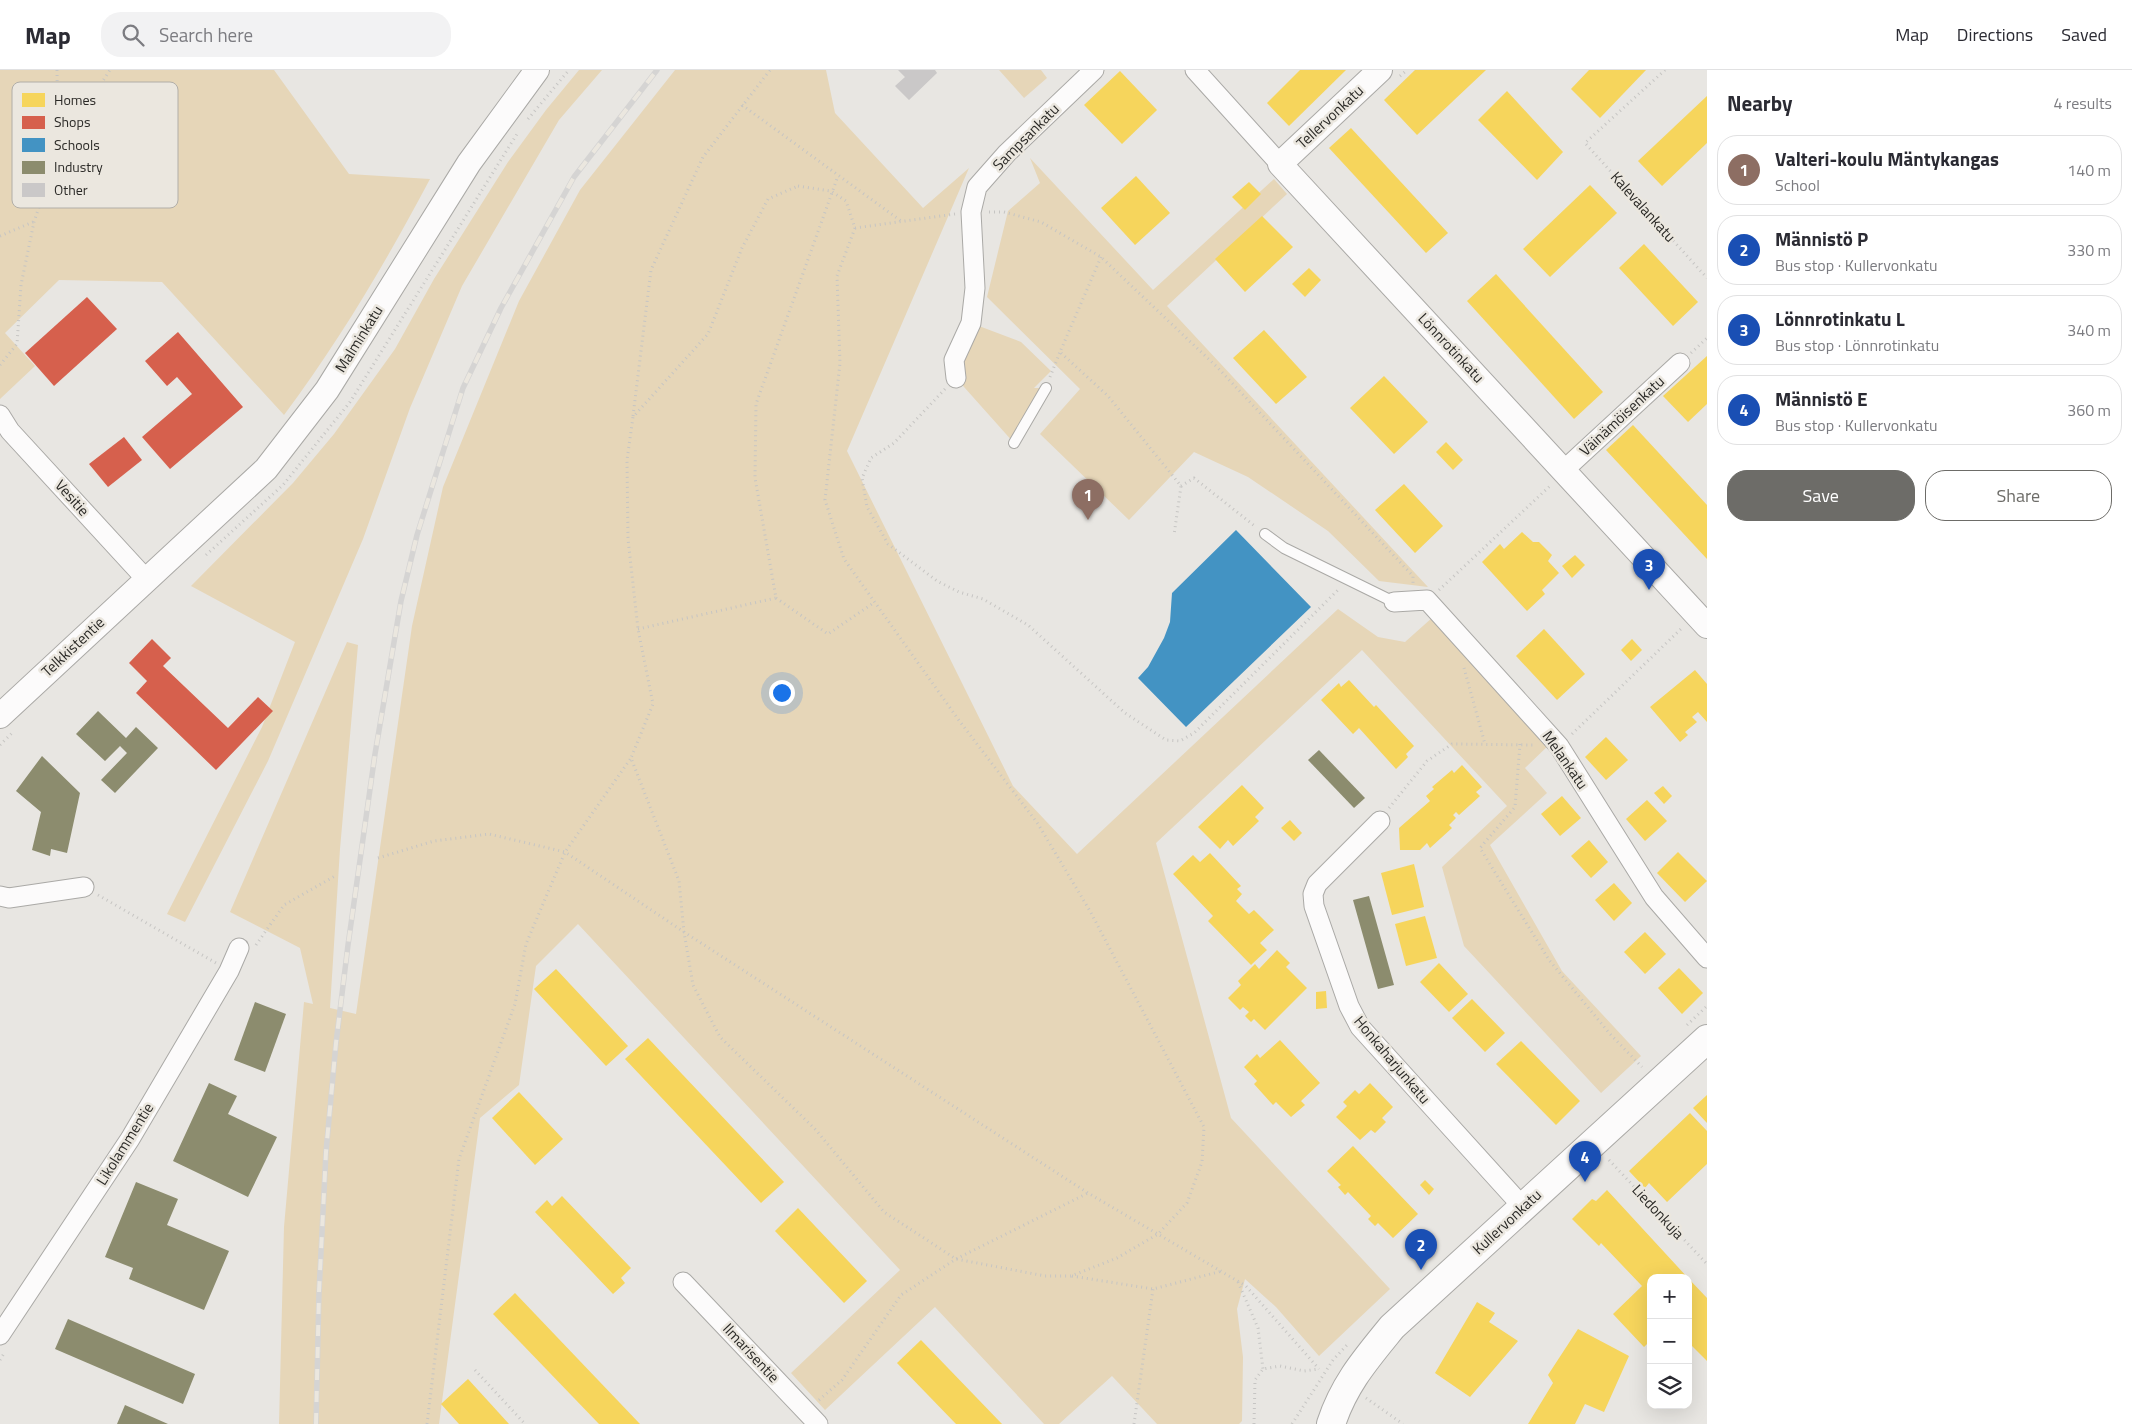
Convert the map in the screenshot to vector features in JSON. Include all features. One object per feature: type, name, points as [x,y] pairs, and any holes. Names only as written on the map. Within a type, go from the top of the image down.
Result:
[{"type":"main road","name":"Kullervonkatu","points":[[1331,1424],[1338,1401],[1349,1382],[1392,1327],[1707,1039]]},
{"type":"street","name":"Malminkatu","points":[[146,579],[266,469],[327,390],[469,163],[537,70]]},
{"type":"street","name":"Sampsankatu","points":[[956,378],[954,360],[970,323],[975,288],[971,212],[977,187],[1007,153],[1094,70]]},
{"type":"street","name":"Lönnrotinkatu","points":[[1195,70],[1564,470],[1703,615]]},
{"type":"street","name":"Tellervonkatu","points":[[1280,164],[1380,70]]},
{"type":"street","name":"Väinämöisenkatu","points":[[1564,470],[1680,363]]},
{"type":"street","name":"Vesitie","points":[[0,415],[10,431],[146,579]]},
{"type":"street","name":"Telkkistentie","points":[[0,716],[146,579]]},
{"type":"street","points":[[1394,602],[1421,601]]},
{"type":"street","name":"Melankatu","points":[[1421,601],[1559,746],[1654,897],[1707,958]]},
{"type":"street","name":"Honkaharjunkatu","points":[[1380,821],[1317,884],[1313,894],[1314,906],[1349,1006],[1360,1027],[1523,1208]]},
{"type":"street","points":[[0,896],[9,898],[84,887]]},
{"type":"street","name":"Likolammentie","points":[[0,1335],[130,1140],[229,971],[240,948]]},
{"type":"street","name":"Ilmarisentie","points":[[683,1282],[818,1424]]},
{"type":"lane","points":[[1014,443],[1046,388]]},
{"type":"lane","points":[[1265,534],[1284,548],[1394,602]]},
{"type":"path","points":[[102,82],[110,70]]},
{"type":"path","points":[[427,1424],[459,1159],[515,1004],[526,944],[565,852],[631,758],[653,704],[638,629],[628,539],[627,460],[651,270],[703,156],[770,70]]},
{"type":"path","name":"Kalevalankatu","points":[[1665,70],[1585,143],[1707,278]]},
{"type":"path","points":[[742,105],[902,221]]},
{"type":"path","points":[[838,176],[831,191],[756,404],[755,478],[776,598],[828,634],[875,602]]},
{"type":"path","points":[[633,417],[708,334],[742,248],[768,199],[798,186],[831,191],[846,201],[855,228],[837,276],[840,363],[825,500],[844,559],[958,719],[1038,824],[1090,912],[1204,1127],[1202,1162],[1187,1203],[1158,1234],[1117,1258],[1071,1276]]},
{"type":"path","points":[[0,365],[17,344],[21,285],[39,208]]},
{"type":"path","points":[[855,228],[971,212],[1004,212],[1041,222],[1101,257],[1218,368],[1412,576],[1421,601],[1564,470]]},
{"type":"path","points":[[0,236],[34,222]]},
{"type":"path","points":[[1046,388],[1101,257]]},
{"type":"path","points":[[1060,352],[1108,396],[1180,486],[1174,535]]},
{"type":"path","points":[[956,378],[894,443],[871,458],[862,478],[867,507],[888,544],[937,580],[960,592],[983,599],[1028,625],[1125,713],[1166,740],[1180,741],[1194,733],[1349,580]]},
{"type":"path","points":[[1180,486],[1194,478],[1265,534]]},
{"type":"path","points":[[638,629],[776,598]]},
{"type":"path","points":[[1380,821],[1427,761],[1452,744],[1559,746],[1703,615]]},
{"type":"path","points":[[1463,664],[1485,744]]},
{"type":"path","points":[[1520,744],[1515,807],[1480,848],[1549,960],[1610,1034],[1642,1067]]},
{"type":"path","points":[[631,758],[679,881],[684,932],[693,984],[720,1037],[816,1130],[884,1212],[956,1259],[1045,1276],[1071,1276],[1154,1289],[1222,1271]]},
{"type":"path","points":[[378,858],[434,842],[489,834],[565,852],[684,932],[1088,1193],[1246,1286],[1319,1369],[1304,1371],[1280,1366],[1263,1369]]},
{"type":"path","points":[[84,887],[198,951],[229,971]]},
{"type":"path","name":"Liedonkuja","points":[[1609,1160],[1707,1264]]},
{"type":"path","points":[[804,1410],[812,1406],[842,1380],[901,1295],[956,1259],[1088,1193]]},
{"type":"path","points":[[1238,1281],[1258,1328],[1263,1369],[1256,1380],[1254,1424]]},
{"type":"path","points":[[1134,1424],[1154,1289]]},
{"type":"path","points":[[476,1370],[525,1424]]},
{"type":"path","points":[[1366,1398],[1403,1424]]},
{"type":"shaded area","points":[[0,70],[274,70],[349,174],[430,179],[362,300],[305,387],[284,415],[162,282],[59,280],[5,333],[35,366],[0,399]]},
{"type":"shaded area","points":[[579,70],[602,70],[559,120],[462,286],[410,408],[363,539],[268,761],[185,922],[167,914],[262,727],[295,642],[191,586],[293,483],[334,434],[395,349],[434,279],[508,162],[546,110]]},
{"type":"shaded area","points":[[675,70],[826,70],[835,113],[923,208],[969,168],[847,451],[1013,786],[1077,854],[1338,609],[1378,637],[1405,642],[1433,617],[1551,743],[1525,768],[1547,793],[1490,845],[1562,971],[1641,1056],[1601,1093],[1464,946],[1442,867],[1507,806],[1362,650],[1156,843],[1231,1118],[1390,1289],[1319,1356],[1276,1307],[1245,1279],[1237,1309],[1243,1357],[1242,1421],[1239,1424],[1157,1424],[1112,1376],[1059,1424],[1044,1424],[935,1307],[825,1410],[791,1373],[900,1270],[578,924],[536,966],[519,1085],[480,1118],[439,1424],[279,1424],[284,1227],[304,1002],[313,1004],[300,948],[230,912],[347,642],[358,645],[340,849],[330,1008],[356,1014],[412,626],[443,487],[519,301],[580,190]]},
{"type":"shaded area","points":[[999,70],[1041,70],[1047,78],[1024,98]]},
{"type":"shaded area","points":[[1030,158],[1153,290],[1274,179],[1287,194],[1167,306],[1428,587],[1379,581],[1328,531],[1248,477],[1194,452],[1129,520],[1040,434],[1080,389],[987,297],[1008,211],[1040,183]]},
{"type":"shaded area","points":[[971,323],[1021,342],[1051,371],[1034,388],[1046,388],[1014,443],[956,378]]},
{"type":"building: Homes","points":[[1300,70],[1346,70],[1289,126],[1267,103]]},
{"type":"building: Homes","points":[[1415,70],[1486,70],[1417,135],[1384,100]]},
{"type":"building: Homes","points":[[1589,70],[1646,70],[1600,118],[1571,89]]},
{"type":"building: Homes","points":[[1120,71],[1157,110],[1122,144],[1084,105]]},
{"type":"building: Homes","points":[[1507,91],[1563,152],[1537,180],[1478,120]]},
{"type":"building: Homes","points":[[1707,96],[1707,143],[1662,186],[1638,161]]},
{"type":"building: Homes","points":[[1351,128],[1448,233],[1426,253],[1329,148]]},
{"type":"building: Homes","points":[[1136,176],[1170,213],[1135,245],[1101,208]]},
{"type":"building: Homes","points":[[1249,182],[1261,194],[1245,210],[1232,197]]},
{"type":"building: Homes","points":[[1590,185],[1617,213],[1550,277],[1523,249]]},
{"type":"building: Homes","points":[[1262,216],[1293,247],[1245,292],[1215,259]]},
{"type":"building: Homes","points":[[1644,244],[1698,302],[1673,326],[1619,268]]},
{"type":"building: Homes","points":[[1309,268],[1321,280],[1305,297],[1292,284]]},
{"type":"building: Homes","points":[[1496,274],[1603,392],[1574,419],[1467,301]]},
{"type":"building: Homes","points":[[1264,330],[1307,377],[1276,404],[1233,358]]},
{"type":"building: Homes","points":[[1707,356],[1707,404],[1688,422],[1663,396]]},
{"type":"building: Homes","points":[[1384,376],[1428,422],[1394,454],[1350,408]]},
{"type":"building: Homes","points":[[1633,425],[1707,505],[1707,559],[1606,450]]},
{"type":"building: Homes","points":[[1446,442],[1463,460],[1453,470],[1436,452]]},
{"type":"building: Homes","points":[[1404,484],[1443,526],[1415,553],[1375,510]]},
{"type":"building: Homes","points":[[1522,532],[1533,542],[1539,542],[1552,555],[1548,561],[1559,573],[1542,590],[1545,594],[1527,611],[1482,562],[1500,544],[1504,549]]},
{"type":"building: Homes","points":[[1575,555],[1585,565],[1572,578],[1562,566]]},
{"type":"building: Homes","points":[[1544,629],[1585,674],[1557,700],[1516,656]]},
{"type":"building: Homes","points":[[1632,639],[1642,650],[1631,661],[1621,650]]},
{"type":"building: Homes","points":[[1695,670],[1707,684],[1707,722],[1698,712],[1692,717],[1697,722],[1685,732],[1688,735],[1680,742],[1650,707]]},
{"type":"building: Homes","points":[[1349,680],[1374,707],[1376,705],[1414,746],[1406,754],[1408,757],[1396,769],[1359,728],[1353,734],[1321,700],[1339,683],[1341,687]]},
{"type":"building: Homes","points":[[1606,737],[1628,760],[1606,780],[1585,757]]},
{"type":"building: Homes","points":[[1462,765],[1482,787],[1476,792],[1480,796],[1459,815],[1456,812],[1453,815],[1456,818],[1449,825],[1452,828],[1430,848],[1427,843],[1420,850],[1400,850],[1399,828],[1430,801],[1426,796],[1434,789],[1432,787],[1452,770],[1454,773]]},
{"type":"building: Homes","points":[[1242,785],[1264,808],[1255,817],[1259,821],[1233,846],[1228,840],[1220,849],[1198,827]]},
{"type":"building: Homes","points":[[1663,786],[1672,796],[1664,804],[1654,793]]},
{"type":"building: Homes","points":[[1562,796],[1581,818],[1560,836],[1541,814]]},
{"type":"building: Homes","points":[[1647,800],[1667,821],[1645,841],[1626,819]]},
{"type":"building: Homes","points":[[1290,820],[1302,833],[1294,841],[1281,828]]},
{"type":"building: Homes","points":[[1589,840],[1608,862],[1591,878],[1571,856]]},
{"type":"building: Homes","points":[[1678,852],[1707,881],[1685,902],[1657,873]]},
{"type":"building: Homes","points":[[1210,853],[1241,886],[1237,889],[1242,894],[1236,901],[1249,914],[1254,910],[1274,930],[1260,943],[1267,950],[1251,965],[1208,921],[1213,916],[1173,874],[1193,855],[1200,862]]},
{"type":"building: Homes","points":[[1414,864],[1424,907],[1392,915],[1381,873]]},
{"type":"building: Homes","points":[[1614,883],[1632,903],[1614,921],[1595,900]]},
{"type":"building: Homes","points":[[1425,916],[1437,958],[1406,966],[1395,924]]},
{"type":"building: Homes","points":[[1645,932],[1666,954],[1645,974],[1624,952]]},
{"type":"building: Homes","points":[[1277,950],[1290,963],[1286,967],[1307,988],[1265,1030],[1254,1019],[1251,1022],[1245,1016],[1249,1012],[1243,1007],[1240,1010],[1228,998],[1241,985],[1238,981],[1255,964],[1259,969]]},
{"type":"building: Homes","points":[[1439,963],[1468,994],[1449,1012],[1420,982]]},
{"type":"building: Homes","points":[[1679,968],[1703,993],[1682,1014],[1658,988]]},
{"type":"building: Homes","points":[[556,969],[628,1046],[606,1066],[534,989]]},
{"type":"building: Homes","points":[[1326,991],[1327,1008],[1316,1009],[1316,992]]},
{"type":"building: Homes","points":[[1472,999],[1505,1033],[1485,1052],[1452,1018]]},
{"type":"building: Homes","points":[[648,1038],[784,1182],[761,1203],[625,1059]]},
{"type":"building: Homes","points":[[1280,1040],[1320,1083],[1301,1101],[1305,1105],[1291,1117],[1276,1102],[1273,1105],[1254,1084],[1257,1081],[1244,1067],[1257,1054],[1260,1058]]},
{"type":"building: Homes","points":[[1521,1041],[1580,1101],[1556,1125],[1496,1064]]},
{"type":"building: Homes","points":[[1370,1083],[1393,1107],[1382,1118],[1386,1122],[1375,1133],[1371,1130],[1360,1140],[1336,1117],[1347,1106],[1343,1102],[1355,1090],[1359,1094]]},
{"type":"building: Homes","points":[[519,1092],[563,1139],[535,1165],[492,1118]]},
{"type":"building: Homes","points":[[1707,1095],[1707,1123],[1693,1108]]},
{"type":"building: Homes","points":[[1690,1113],[1707,1131],[1707,1164],[1667,1202],[1649,1183],[1645,1188],[1629,1171]]},
{"type":"building: Homes","points":[[1353,1146],[1418,1214],[1393,1238],[1378,1223],[1375,1226],[1368,1219],[1371,1216],[1348,1192],[1345,1195],[1338,1187],[1341,1185],[1327,1171]]},
{"type":"building: Homes","points":[[1425,1180],[1434,1189],[1429,1195],[1420,1185]]},
{"type":"building: Homes","points":[[1607,1190],[1684,1274],[1647,1274],[1647,1344],[1644,1347],[1613,1314],[1642,1286],[1601,1243],[1599,1246],[1572,1219],[1592,1199],[1596,1201]]},
{"type":"building: Homes","points":[[562,1196],[631,1268],[621,1278],[625,1283],[613,1294],[535,1212],[547,1200],[552,1206]]},
{"type":"building: Homes","points":[[798,1208],[867,1281],[844,1303],[775,1231]]},
{"type":"building: Homes","points":[[1692,1282],[1707,1298],[1707,1361],[1692,1346]]},
{"type":"building: Homes","points":[[515,1293],[640,1424],[599,1424],[493,1314]]},
{"type":"building: Homes","points":[[1477,1302],[1495,1313],[1489,1322],[1518,1341],[1470,1397],[1435,1373]]},
{"type":"building: Homes","points":[[1578,1329],[1629,1356],[1604,1412],[1585,1404],[1575,1424],[1528,1424],[1553,1383],[1548,1375]]},
{"type":"building: Homes","points":[[921,1340],[1002,1424],[956,1424],[897,1363]]},
{"type":"building: Homes","points":[[468,1379],[509,1424],[459,1424],[441,1404]]},
{"type":"building: Shops","points":[[87,297],[117,329],[54,386],[25,353]]},
{"type":"building: Shops","points":[[178,332],[243,407],[170,469],[142,437],[192,394],[177,377],[167,386],[145,361]]},
{"type":"building: Shops","points":[[124,437],[142,460],[108,487],[89,464]]},
{"type":"building: Shops","points":[[152,639],[171,658],[163,666],[228,728],[258,697],[273,711],[216,770],[136,693],[147,681],[129,663]]},
{"type":"building: Schools","points":[[1236,530],[1311,607],[1186,727],[1138,678],[1148,667],[1164,638],[1170,622],[1172,593]]},
{"type":"building: Industry","points":[[98,711],[126,738],[136,727],[158,748],[115,793],[101,780],[127,753],[120,746],[105,761],[76,734]]},
{"type":"building: Industry","points":[[1319,750],[1365,798],[1354,808],[1308,760]]},
{"type":"building: Industry","points":[[42,756],[80,793],[67,853],[51,849],[50,856],[32,850],[41,812],[16,791]]},
{"type":"building: Industry","points":[[1369,896],[1394,985],[1378,989],[1353,900]]},
{"type":"building: Industry","points":[[255,1002],[286,1014],[265,1072],[234,1060]]},
{"type":"building: Industry","points":[[209,1083],[237,1096],[228,1114],[277,1137],[248,1197],[173,1161]]},
{"type":"building: Industry","points":[[136,1182],[178,1199],[167,1225],[229,1251],[204,1310],[129,1279],[133,1268],[105,1257]]},
{"type":"building: Industry","points":[[68,1319],[195,1374],[183,1404],[55,1349]]},
{"type":"building: Industry","points":[[125,1405],[168,1424],[117,1424]]},
{"type":"building: Other","points":[[898,70],[935,70],[937,73],[909,100],[895,86],[905,77]]},
{"type":"railway","points":[[316,1424],[319,1292],[326,1152],[336,1043],[375,754],[401,601],[417,535],[463,388],[501,308],[574,177],[657,70]]},
{"type":"place","name":"Valteri-koulu Mäntykangas","points":[[1088,520]]},
{"type":"place","name":"Lönnrotinkatu L","points":[[1649,590]]},
{"type":"place","name":"Männistö E","points":[[1585,1182]]},
{"type":"place","name":"Männistö P","points":[[1421,1270]]}]
